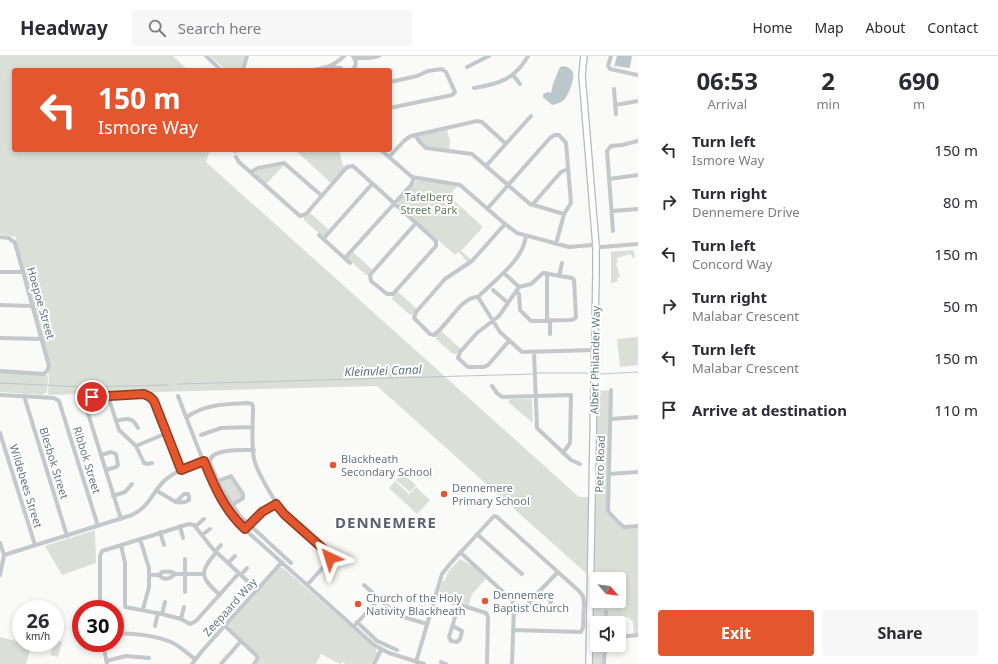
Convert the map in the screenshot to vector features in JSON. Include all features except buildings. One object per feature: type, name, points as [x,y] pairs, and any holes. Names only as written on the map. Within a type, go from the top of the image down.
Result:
[{"type":"street","points":[[206,56],[219,68]]},
{"type":"street","points":[[244,68],[247,56]]},
{"type":"street","points":[[323,68],[340,61],[344,56]]},
{"type":"street","points":[[354,68],[353,57],[369,58],[380,56]]},
{"type":"street","points":[[467,67],[489,56]]},
{"type":"street","points":[[474,88],[505,81],[513,75],[528,56]]},
{"type":"street","name":"Albert Philander Way","points":[[584,56],[582,78],[596,246],[589,664]]},
{"type":"street","points":[[610,56],[608,66],[611,70],[638,75]]},
{"type":"street","points":[[355,68],[369,58]]},
{"type":"street","points":[[340,61],[343,68]]},
{"type":"street","points":[[328,67],[336,68]]},
{"type":"street","points":[[392,82],[417,76],[428,71],[442,69],[446,72],[455,92],[452,95],[392,108]]},
{"type":"street","points":[[513,75],[520,84]]},
{"type":"street","points":[[614,89],[616,114]]},
{"type":"street","points":[[615,105],[638,101]]},
{"type":"street","points":[[486,166],[531,116]]},
{"type":"street","points":[[389,157],[407,138],[479,121],[506,144]]},
{"type":"street","points":[[415,135],[426,148],[472,154],[532,204],[564,214]]},
{"type":"street","points":[[488,209],[508,185],[555,135],[560,135],[566,143],[570,204],[564,214],[556,244]]},
{"type":"street","points":[[613,231],[607,156],[609,148],[614,145],[622,145],[638,141]]},
{"type":"street","points":[[383,152],[414,178],[459,184],[515,232],[526,236],[569,247],[592,245],[608,247],[638,244]]},
{"type":"street","points":[[236,157],[239,162],[300,216],[304,216],[348,167],[351,166],[355,168],[435,240],[437,243],[435,247],[392,294],[387,294],[372,282],[370,277],[371,273],[416,223]]},
{"type":"street","points":[[251,172],[258,168],[284,163],[322,196]]},
{"type":"street","points":[[532,204],[561,172],[568,169]]},
{"type":"street","points":[[609,179],[638,174]]},
{"type":"street","points":[[345,258],[411,185],[414,178]]},
{"type":"street","points":[[324,238],[372,184]]},
{"type":"street","points":[[612,211],[638,209]]},
{"type":"street","points":[[505,224],[472,261],[445,279],[414,315],[414,318],[430,334],[434,335],[464,303],[473,297],[478,297],[491,285],[518,256],[523,248],[526,236]]},
{"type":"street","points":[[319,235],[350,262]]},
{"type":"street","name":"Hoepoe Street","points":[[0,237],[12,240],[15,245],[49,365],[47,371],[41,374],[0,371]]},
{"type":"street","points":[[559,276],[562,262]]},
{"type":"street","points":[[0,272],[23,272]]},
{"type":"street","points":[[546,273],[550,334]]},
{"type":"street","points":[[509,341],[486,367],[470,368],[460,360],[458,356],[480,330],[499,316],[516,291],[519,287],[531,284],[542,274],[546,273],[572,278],[575,280],[576,317],[571,320],[531,321],[519,309],[519,294],[516,291]]},
{"type":"street","points":[[506,275],[519,287]]},
{"type":"street","points":[[493,290],[508,303]]},
{"type":"street","points":[[478,297],[500,332],[522,352],[595,350]]},
{"type":"street","points":[[0,305],[32,306]]},
{"type":"street","points":[[0,338],[42,340]]},
{"type":"street","points":[[534,352],[537,428],[571,460],[580,464]]},
{"type":"street","points":[[492,386],[502,397],[536,396],[572,392],[570,443],[563,453]]},
{"type":"street","name":"Petro Road","points":[[611,390],[608,511],[610,515],[624,527],[638,526]]},
{"type":"street","points":[[121,519],[86,404],[88,399],[92,397],[144,394],[150,397],[154,401],[181,470]]},
{"type":"street","points":[[0,395],[24,396]]},
{"type":"street","name":"Ribbok Street","points":[[24,396],[57,399],[60,403],[98,526]]},
{"type":"street","name":"Blesbok Street","points":[[24,396],[67,536]]},
{"type":"street","points":[[108,396],[121,432],[136,446],[144,463],[152,463]]},
{"type":"street","points":[[178,396],[204,461],[219,494],[232,515],[245,529],[353,627],[381,650],[424,664]]},
{"type":"street","points":[[186,417],[216,405],[249,403],[253,407],[254,450],[256,464],[276,504],[284,514],[330,556],[329,561],[307,585]]},
{"type":"street","points":[[611,419],[638,417]]},
{"type":"street","points":[[116,421],[132,419],[138,428]]},
{"type":"street","points":[[201,435],[221,428],[253,427]]},
{"type":"street","name":"Wildebees Street","points":[[0,432],[35,545]]},
{"type":"street","points":[[136,446],[167,433]]},
{"type":"street","points":[[254,450],[229,450],[210,457],[210,462],[218,481],[240,516],[291,563]]},
{"type":"street","points":[[101,456],[111,452],[116,454],[119,463],[118,466],[106,470]]},
{"type":"street","points":[[4,555],[121,519],[139,512],[150,501],[168,478],[181,470],[204,461]]},
{"type":"street","points":[[609,474],[638,472]]},
{"type":"street","points":[[218,481],[228,476],[232,477],[243,492],[243,498],[232,505]]},
{"type":"street","points":[[113,496],[125,492],[132,484]]},
{"type":"street","points":[[158,491],[176,502]]},
{"type":"street","points":[[245,529],[262,512],[276,504]]},
{"type":"street","points":[[416,662],[444,571],[492,517],[497,517],[583,596],[582,632],[513,630]]},
{"type":"street","points":[[196,526],[204,519]]},
{"type":"street","points":[[100,600],[100,554],[104,550],[189,524],[196,526],[216,552],[257,590]]},
{"type":"street","points":[[180,526],[183,538]]},
{"type":"street","points":[[202,535],[210,529]]},
{"type":"street","points":[[160,532],[164,545]]},
{"type":"street","points":[[477,534],[522,574]]},
{"type":"street","points":[[140,539],[148,562],[149,575],[148,591],[143,610]]},
{"type":"street","points":[[0,543],[4,555],[0,575]]},
{"type":"street","points":[[121,545],[125,563],[125,607],[180,619],[190,624],[194,623],[247,568]]},
{"type":"street","points":[[220,595],[206,583],[204,574],[206,565],[221,545]]},
{"type":"street","points":[[460,552],[512,600],[514,607],[512,664]]},
{"type":"street","points":[[228,563],[235,556]]},
{"type":"street","points":[[185,559],[185,592]]},
{"type":"street","name":"Zeepaard Way","points":[[192,664],[282,562]]},
{"type":"street","points":[[159,575],[161,572],[165,571],[175,574],[204,574]]},
{"type":"street","points":[[540,591],[551,601],[550,606],[529,606],[529,602],[558,572]]},
{"type":"street","points":[[149,575],[159,575],[162,578],[171,578],[175,574]]},
{"type":"street","points":[[364,585],[397,615],[427,624]]},
{"type":"street","points":[[435,597],[484,611],[487,614],[487,664]]},
{"type":"street","points":[[353,627],[379,599]]},
{"type":"street","points":[[155,626],[165,602]]},
{"type":"street","points":[[453,626],[459,604]]},
{"type":"street","points":[[180,619],[184,607]]},
{"type":"street","points":[[606,612],[606,616]]},
{"type":"street","points":[[358,622],[378,640],[397,650]]},
{"type":"street","points":[[224,626],[256,655],[258,659],[254,664]]},
{"type":"street","points":[[124,634],[134,633],[168,641],[195,659]]},
{"type":"street","points":[[626,636],[638,635]]},
{"type":"street","points":[[221,664],[241,641]]},
{"type":"street","points":[[374,664],[381,650]]},
{"type":"street","points":[[104,652],[107,662],[126,656],[149,658]]},
{"type":"street","points":[[604,652],[604,664]]},
{"type":"street","points":[[138,664],[139,657]]},
{"type":"street","points":[[441,662],[446,664]]},
{"type":"green space","points":[[0,56],[173,56],[186,68],[12,68],[12,152],[209,152],[206,162],[579,497],[590,497],[588,575],[377,386],[48,395],[48,373],[50,367],[15,241],[16,237],[0,234]]},
{"type":"green space","points":[[210,56],[245,56],[242,68],[224,68]]},
{"type":"green space","points":[[447,129],[450,141],[449,149],[425,146],[418,137],[419,136]]},
{"type":"green space","points":[[297,152],[340,152],[343,166],[345,167],[331,183]]},
{"type":"green space","points":[[284,165],[266,184],[255,175],[256,171],[258,170]]},
{"type":"green space","name":"Tafelberg Street Park","points":[[417,180],[458,185],[449,196],[483,227],[461,251],[472,260],[468,263],[459,252],[455,255],[398,205],[399,201]]},
{"type":"green space","points":[[309,212],[329,230],[324,235],[321,235],[304,220],[304,217]]},
{"type":"green space","points":[[633,250],[635,257],[632,258],[631,254],[617,258],[618,262],[616,263],[620,277],[617,278],[618,281],[611,283],[611,252]]},
{"type":"green space","points":[[353,252],[373,270],[368,275],[366,275],[348,259]]},
{"type":"green space","points":[[397,291],[417,309],[412,315],[392,299]]},
{"type":"green space","points":[[441,331],[461,349],[456,354],[453,354],[436,339],[436,336]]},
{"type":"green space","points":[[638,337],[638,365],[620,367],[617,339]]},
{"type":"green space","points":[[0,373],[46,374],[48,376],[47,392],[42,395],[0,392]]},
{"type":"green space","points":[[610,390],[607,509],[612,519],[619,525],[638,527],[638,636],[634,637],[633,622],[626,616],[592,616],[592,608],[626,608],[626,572],[593,572],[597,391]]},
{"type":"green space","points":[[510,399],[532,399],[533,423],[508,402]]},
{"type":"green space","points":[[402,473],[416,485],[410,492],[396,480]]},
{"type":"green space","points":[[230,478],[241,493],[241,497],[234,502],[220,483],[221,481]]},
{"type":"green space","points":[[395,481],[409,494],[403,501],[389,488]]},
{"type":"green space","points":[[416,487],[430,500],[417,514],[403,501]]},
{"type":"green space","points":[[95,530],[96,563],[62,575],[45,546]]},
{"type":"green space","points":[[460,559],[472,566],[486,579],[472,594],[469,605],[440,596],[439,594],[442,582],[445,580],[448,572]]},
{"type":"green space","points":[[282,567],[376,649],[377,654],[372,664],[346,664],[342,662],[340,664],[321,654],[316,664],[256,664],[260,659],[259,656],[230,629],[228,625],[279,568]]},
{"type":"green space","points":[[0,637],[12,640],[12,652],[29,652],[26,664],[0,664]]},
{"type":"green space","points":[[51,652],[59,652],[58,657],[50,655]]},
{"type":"green space","points":[[591,652],[603,652],[603,664],[591,664]]},
{"type":"shaded area","points":[[617,56],[632,56],[630,67],[614,67]]},
{"type":"shaded area","points":[[564,66],[570,68],[572,72],[572,83],[566,98],[560,103],[552,105],[543,97],[543,94],[548,92],[551,93],[560,67]]},
{"type":"waterway","name":"Kleinvlei Canal","points":[[600,374],[638,372]]},
{"type":"waterway","name":"Kleinvlei Canal","points":[[537,373],[588,373]]},
{"type":"waterway","name":"Kleinvlei Canal","points":[[179,384],[534,374]]},
{"type":"waterway","name":"Kleinvlei Canal","points":[[0,383],[85,387],[168,385]]},
{"type":"place","name":"Blackheath Secondary School","points":[[333,465]]},
{"type":"place","name":"Dennemere Primary School","points":[[444,494]]},
{"type":"place","name":"Dennemere Baptist Church","points":[[485,601]]},
{"type":"place","name":"Church of the Holy Nativity Blackheath","points":[[358,604]]},
{"type":"district","name":"DENNEMERE","points":[[386,523]]},
{"type":"route","points":[[92,397],[148,395],[154,401],[181,470],[204,461],[215,487],[232,515],[241,526],[245,529],[259,514],[276,504],[284,514],[329,554],[330,558]]}]
